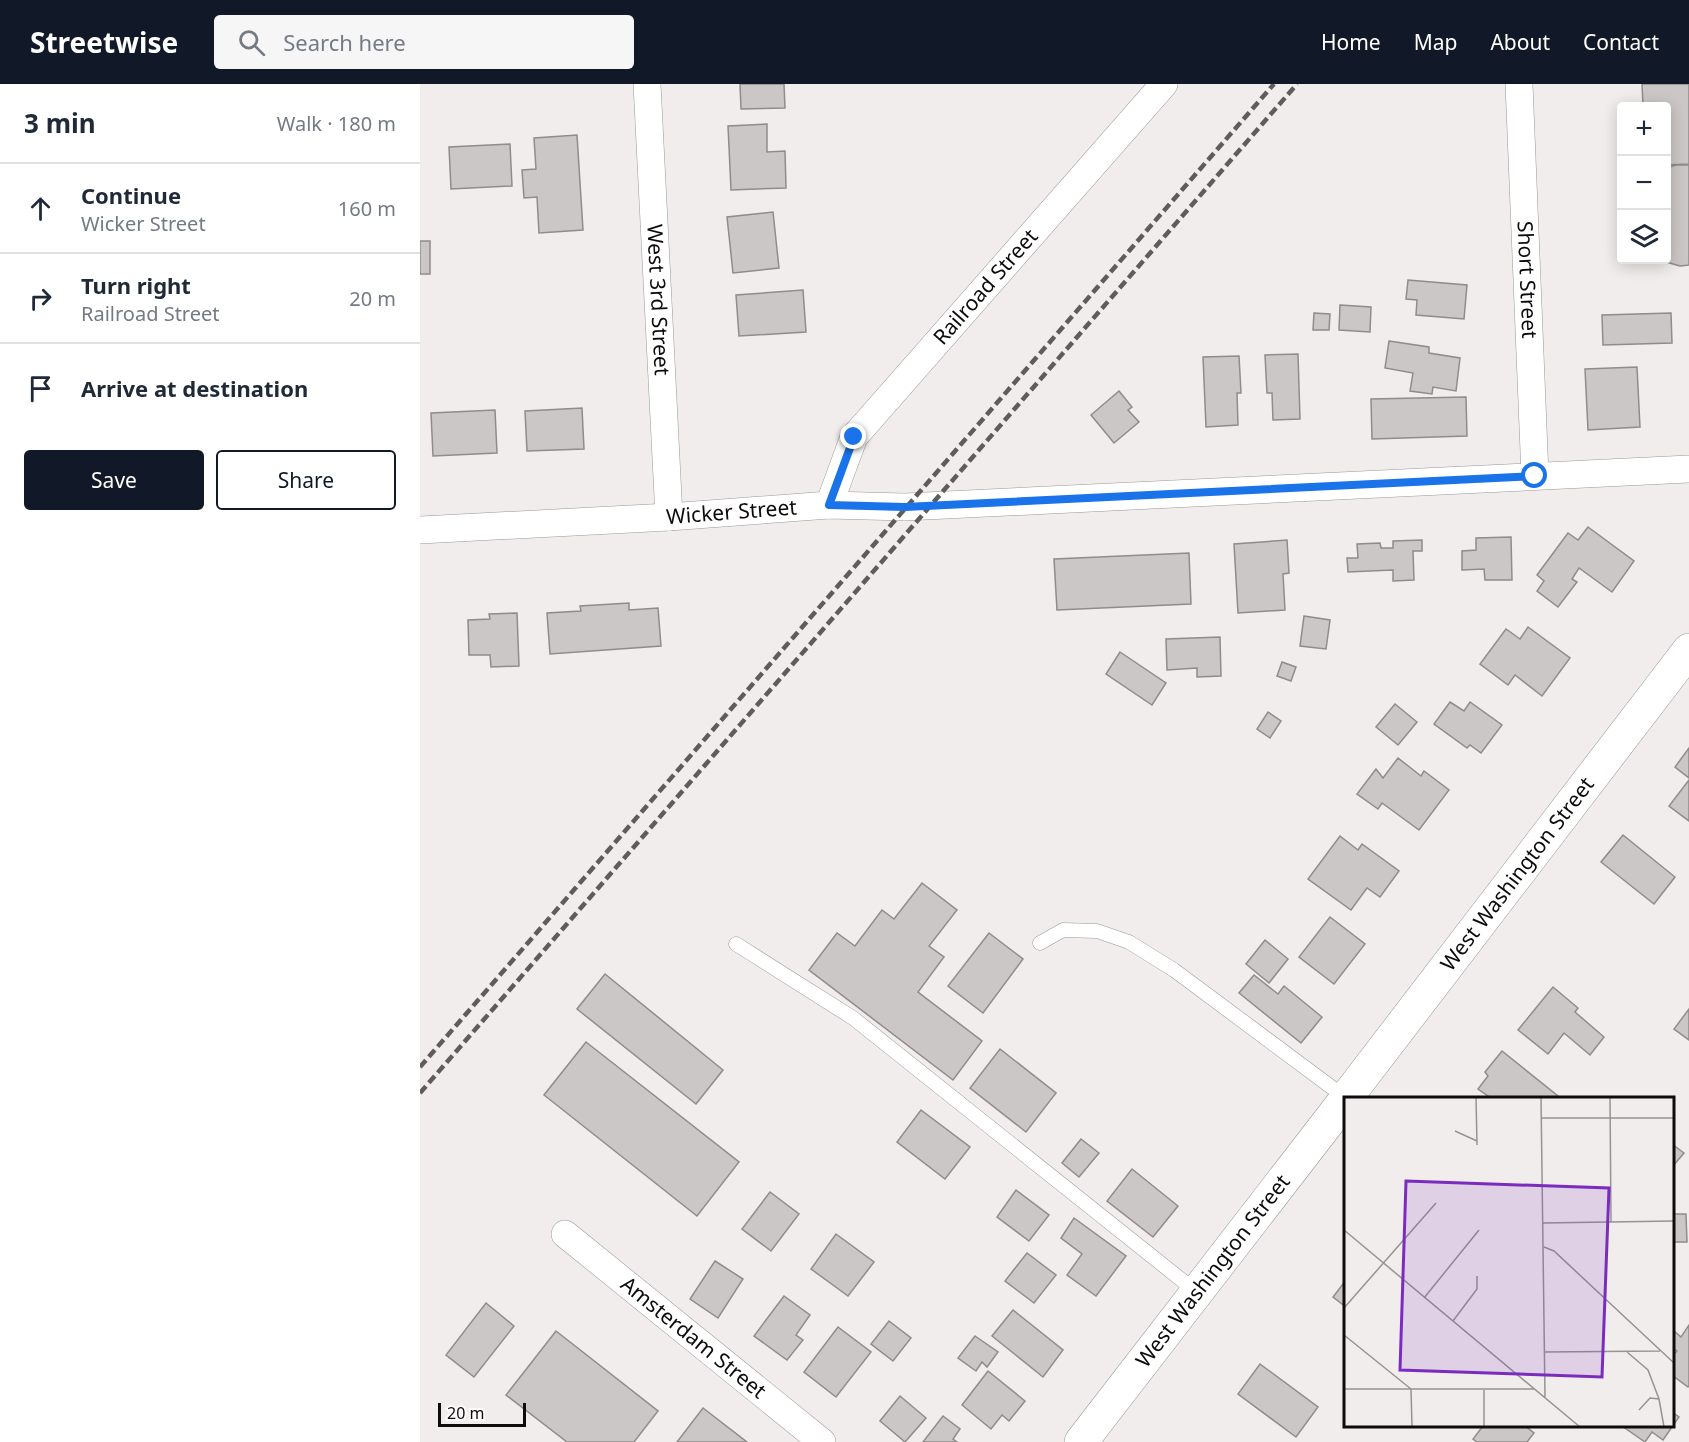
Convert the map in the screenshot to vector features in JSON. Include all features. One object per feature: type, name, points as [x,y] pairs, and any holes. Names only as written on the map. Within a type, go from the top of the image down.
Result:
[{"type":"main road","name":"West Washington Street","points":[[1348,1097],[1689,650]]},
{"type":"main road","name":"West Washington Street","points":[[1081,1442],[1344,1102]]},
{"type":"street","name":"West 3rd Street","points":[[647,84],[669,517]]},
{"type":"street","name":"Railroad Street","points":[[829,505],[854,437],[1164,84]]},
{"type":"street","name":"Short Street","points":[[1519,84],[1535,476]]},
{"type":"street","name":"Wicker Street","points":[[420,530],[669,517],[829,505],[905,507],[1689,469]]},
{"type":"street","name":"Amsterdam Street","points":[[565,1234],[822,1442]]},
{"type":"lane","points":[[1040,943],[1063,930],[1097,931],[1129,942],[1174,970],[1344,1098]]},
{"type":"lane","points":[[736,944],[853,1018],[1198,1293]]},
{"type":"building","points":[[740,84],[784,84],[785,108],[741,109]]},
{"type":"building","points":[[1642,84],[1689,84],[1689,164],[1671,165],[1671,102],[1643,102]]},
{"type":"building","points":[[767,124],[767,152],[785,151],[786,188],[731,190],[728,126]]},
{"type":"building","points":[[577,135],[583,230],[539,233],[537,197],[524,198],[522,170],[536,169],[534,138]]},
{"type":"building","points":[[510,144],[512,186],[451,189],[449,147]]},
{"type":"building","points":[[1689,165],[1689,265],[1671,263],[1671,166]]},
{"type":"building","points":[[773,212],[779,268],[733,273],[727,217]]},
{"type":"building","points":[[420,241],[430,241],[430,274],[420,274]]},
{"type":"building","points":[[1408,280],[1467,285],[1464,319],[1416,315],[1417,300],[1406,299]]},
{"type":"building","points":[[803,290],[806,332],[739,336],[736,295]]},
{"type":"building","points":[[1340,305],[1371,307],[1370,332],[1339,330]]},
{"type":"building","points":[[1314,313],[1330,314],[1329,330],[1313,330]]},
{"type":"building","points":[[1671,313],[1672,343],[1603,345],[1602,315]]},
{"type":"building","points":[[1389,341],[1429,347],[1429,353],[1460,358],[1456,391],[1433,387],[1432,394],[1410,391],[1413,373],[1385,368]]},
{"type":"building","points":[[1298,354],[1300,419],[1273,420],[1272,393],[1267,393],[1265,355]]},
{"type":"building","points":[[1239,356],[1241,393],[1237,393],[1238,425],[1206,427],[1203,357]]},
{"type":"building","points":[[1637,367],[1640,427],[1588,430],[1585,369]]},
{"type":"building","points":[[1119,391],[1132,407],[1128,410],[1139,422],[1114,443],[1091,415]]},
{"type":"building","points":[[1466,397],[1467,436],[1372,439],[1371,399]]},
{"type":"building","points":[[582,408],[584,449],[527,451],[525,411]]},
{"type":"building","points":[[495,410],[497,453],[433,456],[431,413]]},
{"type":"building","points":[[1588,527],[1634,561],[1612,592],[1579,568],[1572,579],[1577,582],[1558,607],[1537,591],[1544,581],[1537,575],[1568,533],[1578,540]]},
{"type":"building","points":[[1511,537],[1512,580],[1485,580],[1484,569],[1462,570],[1462,551],[1476,550],[1476,538]]},
{"type":"building","points":[[1287,540],[1289,573],[1283,574],[1285,610],[1238,613],[1234,544]]},
{"type":"building","points":[[1422,540],[1422,551],[1413,551],[1414,580],[1393,581],[1393,570],[1348,572],[1347,558],[1358,558],[1357,544],[1380,543],[1381,548],[1393,548],[1393,541]]},
{"type":"building","points":[[1189,553],[1191,604],[1057,610],[1054,559]]},
{"type":"building","points":[[629,603],[629,610],[658,608],[661,646],[550,654],[547,613],[581,611],[580,606]]},
{"type":"building","points":[[517,613],[519,666],[491,667],[490,655],[469,655],[468,620],[490,619],[489,614]]},
{"type":"building","points":[[1304,616],[1330,620],[1326,649],[1300,646]]},
{"type":"building","points":[[1528,627],[1570,658],[1542,696],[1515,675],[1508,685],[1480,664],[1506,629],[1520,639]]},
{"type":"building","points":[[1220,637],[1221,676],[1197,677],[1197,668],[1167,670],[1166,639]]},
{"type":"building","points":[[1120,652],[1166,683],[1152,705],[1106,674]]},
{"type":"building","points":[[1282,662],[1296,667],[1291,681],[1277,676]]},
{"type":"building","points":[[1450,702],[1464,711],[1470,702],[1502,725],[1481,753],[1470,745],[1467,748],[1434,724]]},
{"type":"building","points":[[1395,704],[1417,722],[1398,745],[1376,727]]},
{"type":"building","points":[[1268,712],[1281,721],[1270,738],[1257,729]]},
{"type":"building","points":[[1689,748],[1689,778],[1675,767]]},
{"type":"building","points":[[1398,758],[1421,776],[1424,771],[1449,790],[1419,830],[1382,803],[1378,809],[1357,794],[1376,769],[1383,778]]},
{"type":"building","points":[[1689,780],[1689,821],[1669,806]]},
{"type":"building","points":[[1623,835],[1675,877],[1654,904],[1601,862]]},
{"type":"building","points":[[1340,836],[1358,850],[1362,844],[1399,871],[1380,897],[1367,888],[1351,910],[1308,879]]},
{"type":"building","points":[[922,883],[957,910],[929,946],[944,957],[918,992],[982,1041],[953,1080],[809,970],[837,933],[855,946],[882,910],[894,919]]},
{"type":"building","points":[[1330,917],[1365,944],[1334,984],[1299,957]]},
{"type":"building","points":[[989,933],[1023,959],[983,1013],[948,986]]},
{"type":"building","points":[[1265,940],[1288,959],[1269,983],[1246,964]]},
{"type":"building","points":[[605,974],[723,1070],[696,1104],[577,1009]]},
{"type":"building","points":[[1254,975],[1278,994],[1284,986],[1322,1017],[1301,1043],[1239,993]]},
{"type":"building","points":[[1553,987],[1578,1008],[1575,1012],[1604,1037],[1590,1055],[1564,1033],[1548,1054],[1518,1030]]},
{"type":"building","points":[[1689,1009],[1689,1040],[1674,1029]]},
{"type":"building","points":[[586,1042],[739,1162],[697,1216],[544,1095]]},
{"type":"building","points":[[1000,1049],[1056,1093],[1026,1132],[970,1088]]},
{"type":"building","points":[[1502,1051],[1558,1096],[1490,1097],[1478,1089],[1488,1076],[1485,1072]]},
{"type":"building","points":[[921,1110],[970,1147],[945,1179],[897,1142]]},
{"type":"building","points":[[1081,1139],[1099,1153],[1079,1177],[1062,1163]]},
{"type":"building","points":[[1674,1146],[1684,1153],[1674,1165]]},
{"type":"building","points":[[1132,1169],[1178,1206],[1153,1237],[1107,1201]]},
{"type":"building","points":[[1016,1190],[1049,1215],[1029,1241],[997,1217]]},
{"type":"building","points":[[770,1192],[799,1214],[771,1251],[742,1229]]},
{"type":"building","points":[[1674,1214],[1686,1214],[1687,1242],[1674,1242]]},
{"type":"building","points":[[1074,1218],[1126,1256],[1096,1296],[1067,1275],[1082,1254],[1061,1238]]},
{"type":"building","points":[[836,1234],[874,1262],[848,1296],[811,1269]]},
{"type":"building","points":[[1027,1253],[1056,1275],[1034,1303],[1005,1281]]},
{"type":"building","points":[[715,1261],[743,1279],[718,1318],[690,1299]]},
{"type":"building","points":[[1344,1283],[1344,1305],[1333,1297]]},
{"type":"building","points":[[784,1296],[810,1315],[796,1335],[803,1340],[787,1360],[754,1336]]},
{"type":"building","points":[[486,1303],[514,1326],[474,1377],[446,1355]]},
{"type":"building","points":[[1013,1310],[1063,1350],[1043,1377],[992,1336]]},
{"type":"building","points":[[889,1321],[911,1338],[893,1361],[871,1344]]},
{"type":"building","points":[[1689,1325],[1688,1387],[1674,1376],[1674,1354],[1677,1351],[1674,1349],[1674,1331],[1681,1337]]},
{"type":"building","points":[[838,1327],[871,1352],[836,1397],[804,1372]]},
{"type":"building","points":[[556,1331],[658,1411],[634,1442],[567,1442],[506,1395]]},
{"type":"building","points":[[975,1336],[998,1352],[987,1367],[982,1362],[976,1371],[958,1358]]},
{"type":"building","points":[[1260,1364],[1318,1407],[1296,1437],[1238,1394]]},
{"type":"building","points":[[988,1371],[1025,1401],[1009,1421],[1002,1415],[991,1429],[962,1405]]},
{"type":"building","points":[[900,1396],[926,1418],[905,1442],[880,1421]]},
{"type":"building","points":[[703,1408],[747,1442],[677,1442]]},
{"type":"building","points":[[1674,1413],[1679,1417],[1674,1424]]},
{"type":"building","points":[[943,1416],[960,1429],[953,1439],[957,1442],[923,1442]]},
{"type":"building","points":[[1482,1427],[1526,1427],[1534,1433],[1527,1442],[1477,1442],[1473,1439]]},
{"type":"building","points":[[1623,1427],[1672,1427],[1663,1440],[1652,1432],[1645,1442]]},
{"type":"railway","points":[[420,1067],[1274,84]]},
{"type":"railway","points":[[420,1093],[1297,84]]},
{"type":"route","points":[[854,437],[829,505],[905,507],[1535,476]]}]
